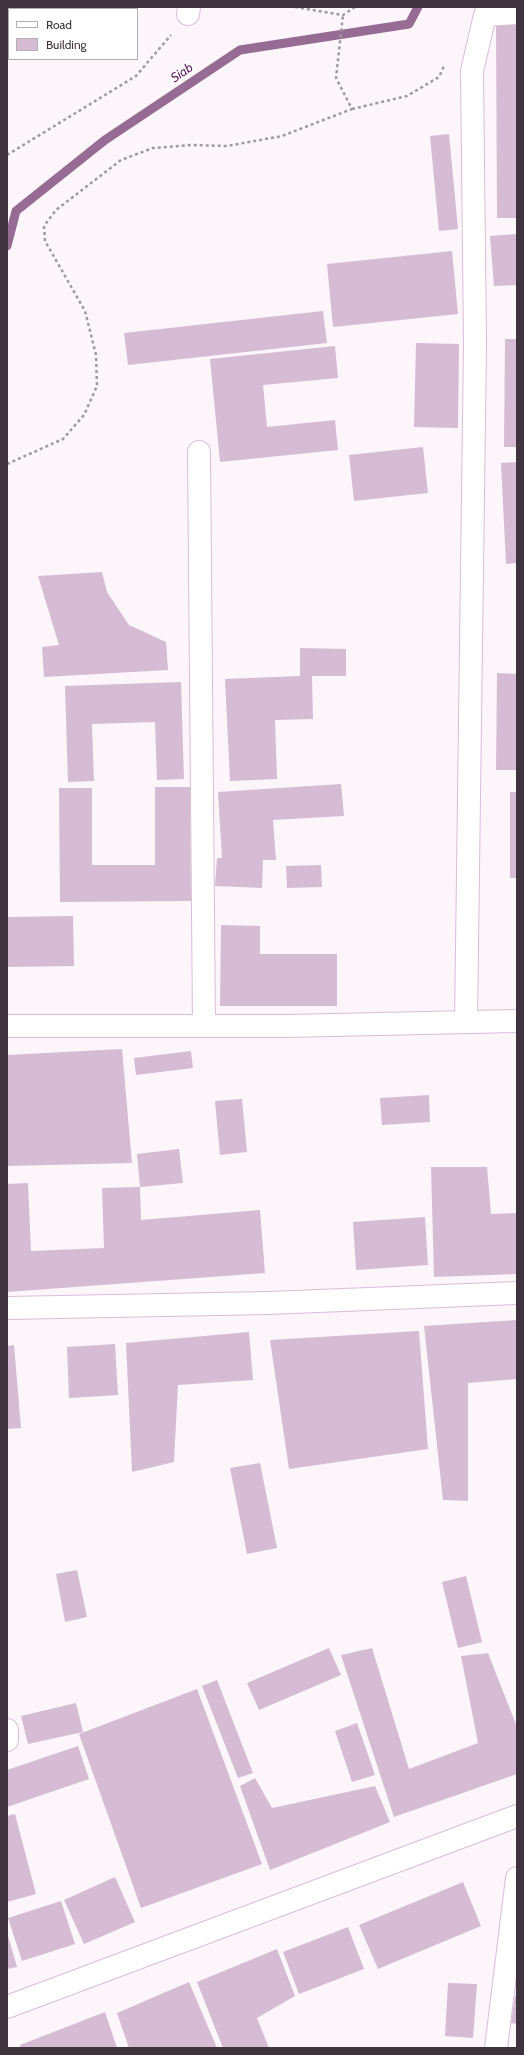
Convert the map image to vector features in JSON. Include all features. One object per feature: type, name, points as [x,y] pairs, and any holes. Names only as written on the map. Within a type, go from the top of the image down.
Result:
[{"type":"street","points":[[466,1022],[475,344],[472,72],[485,15],[517,13]]},
{"type":"street","points":[[200,452],[204,1026]]},
{"type":"street","points":[[7,1026],[286,1026],[517,1021]]},
{"type":"street","points":[[7,1308],[268,1303],[517,1293]]},
{"type":"street","points":[[7,1730],[7,1740]]},
{"type":"street","points":[[7,2007],[517,1816]]},
{"type":"street","points":[[496,2048],[517,1878]]},
{"type":"path","points":[[296,7],[343,16]]},
{"type":"path","points":[[352,109],[336,78],[343,16],[355,7]]},
{"type":"path","points":[[7,155],[136,76],[189,10]]},
{"type":"path","points":[[7,464],[63,440],[84,416],[97,386],[96,355],[85,312],[45,241],[44,226],[56,210],[120,160],[153,148],[192,145],[227,146],[282,136],[352,109],[407,96],[439,77],[445,63]]},
{"type":"building","points":[[517,23],[517,218],[497,218],[496,24]]},
{"type":"building","points":[[449,134],[458,229],[439,231],[430,136]]},
{"type":"building","points":[[517,234],[517,285],[494,286],[490,236]]},
{"type":"building","points":[[452,251],[458,314],[333,327],[327,264]]},
{"type":"building","points":[[323,311],[327,343],[128,365],[124,333]]},
{"type":"building","points":[[505,339],[517,339],[517,447],[504,447]]},
{"type":"building","points":[[416,343],[459,344],[458,428],[414,427]]},
{"type":"building","points":[[335,346],[338,378],[263,385],[267,427],[335,420],[338,450],[220,462],[210,359]]},
{"type":"building","points":[[423,447],[428,493],[354,501],[349,455]]},
{"type":"building","points":[[517,462],[517,563],[506,564],[501,463]]},
{"type":"building","points":[[102,572],[107,592],[129,625],[166,642],[168,670],[44,677],[42,647],[59,645],[38,576]]},
{"type":"building","points":[[300,648],[346,649],[346,676],[312,676],[313,719],[275,720],[277,779],[230,781],[225,679],[300,676]]},
{"type":"building","points":[[497,673],[517,674],[517,770],[496,770]]},
{"type":"building","points":[[181,682],[184,779],[157,780],[155,722],[92,724],[94,781],[68,782],[65,686]]},
{"type":"building","points":[[341,784],[344,816],[273,820],[276,860],[263,860],[262,888],[215,886],[217,858],[222,858],[218,792]]},
{"type":"building","points":[[155,787],[190,787],[191,901],[60,902],[59,788],[92,788],[92,865],[155,865]]},
{"type":"building","points":[[510,792],[517,792],[517,878],[510,878]]},
{"type":"building","points":[[321,865],[322,887],[287,888],[286,866]]},
{"type":"building","points":[[73,916],[74,966],[7,967],[7,917]]},
{"type":"building","points":[[221,925],[260,926],[260,954],[337,954],[337,1006],[220,1006]]},
{"type":"building","points":[[122,1049],[132,1163],[7,1166],[7,1055]]},
{"type":"building","points":[[191,1051],[193,1068],[136,1075],[134,1058]]},
{"type":"building","points":[[429,1095],[430,1122],[382,1125],[380,1098]]},
{"type":"building","points":[[242,1099],[247,1152],[220,1155],[215,1101]]},
{"type":"building","points":[[179,1149],[183,1183],[140,1187],[137,1154]]},
{"type":"building","points":[[431,1167],[487,1167],[491,1214],[517,1213],[517,1274],[434,1277]]},
{"type":"building","points":[[28,1183],[31,1251],[104,1248],[102,1188],[140,1187],[141,1220],[260,1210],[265,1273],[7,1292],[7,1184]]},
{"type":"building","points":[[425,1217],[428,1265],[356,1270],[353,1222]]},
{"type":"building","points":[[517,1320],[517,1379],[468,1383],[468,1501],[443,1500],[424,1326]]},
{"type":"building","points":[[419,1331],[428,1449],[289,1469],[270,1340]]},
{"type":"building","points":[[249,1332],[253,1380],[178,1385],[174,1462],[132,1472],[126,1343]]},
{"type":"building","points":[[115,1344],[118,1395],[69,1398],[67,1347]]},
{"type":"building","points":[[14,1345],[21,1428],[7,1429],[7,1346]]},
{"type":"building","points":[[260,1463],[277,1548],[247,1554],[230,1468]]},
{"type":"building","points":[[77,1570],[87,1617],[65,1622],[56,1574]]},
{"type":"building","points":[[466,1576],[482,1642],[458,1648],[442,1582]]},
{"type":"building","points":[[329,1648],[341,1675],[259,1710],[247,1683]]},
{"type":"building","points":[[372,1648],[409,1769],[478,1743],[461,1656],[488,1653],[517,1727],[517,1774],[394,1817],[341,1655]]},
{"type":"building","points":[[217,1680],[253,1773],[238,1778],[202,1686]]},
{"type":"building","points":[[197,1689],[262,1864],[141,1908],[79,1734]]},
{"type":"building","points":[[76,1703],[83,1732],[28,1744],[21,1716]]},
{"type":"building","points":[[357,1723],[375,1775],[352,1782],[335,1731]]},
{"type":"building","points":[[78,1746],[89,1779],[7,1807],[7,1770]]},
{"type":"building","points":[[255,1778],[272,1808],[375,1786],[390,1822],[270,1870],[240,1786]]},
{"type":"building","points":[[15,1814],[36,1894],[7,1902],[7,1816]]},
{"type":"building","points":[[115,1877],[135,1922],[84,1944],[64,1900]]},
{"type":"building","points":[[463,1882],[481,1926],[378,1969],[359,1925]]},
{"type":"building","points":[[61,1901],[75,1944],[22,1961],[8,1918]]},
{"type":"building","points":[[348,1927],[364,1969],[299,1994],[283,1952]]},
{"type":"building","points":[[7,1932],[17,1967],[7,1969]]},
{"type":"building","points":[[277,1949],[295,1996],[257,2018],[269,2048],[223,2048],[197,1982]]},
{"type":"building","points":[[189,1982],[217,2048],[129,2048],[117,2013]]},
{"type":"building","points":[[448,1983],[477,1984],[473,2038],[445,2036]]},
{"type":"building","points":[[515,1996],[517,1996],[517,2024],[511,2023]]},
{"type":"building","points":[[105,2012],[117,2048],[21,2048],[20,2045]]},
{"type":"waterway","name":"Siab","points":[[7,246],[16,211],[105,140],[240,50],[409,24],[418,7]]}]
